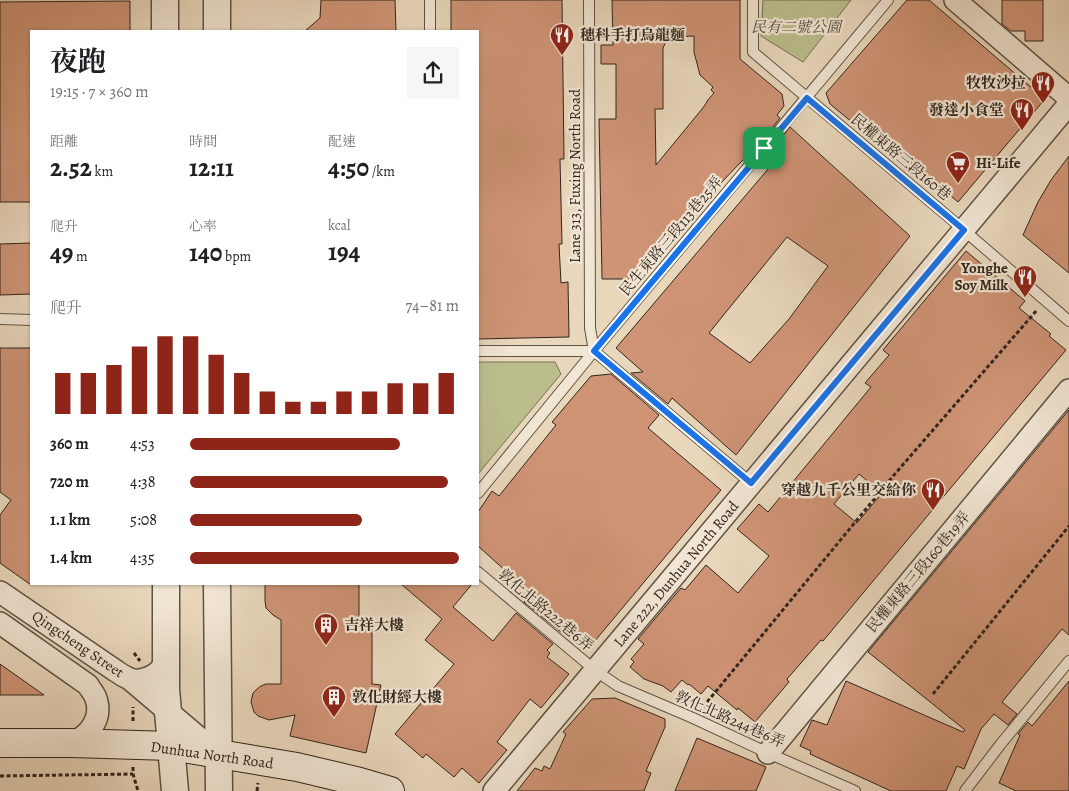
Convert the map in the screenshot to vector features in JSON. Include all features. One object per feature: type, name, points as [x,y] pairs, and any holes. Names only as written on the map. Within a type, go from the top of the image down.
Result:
[{"type":"main road","name":"Dunhua North Road","points":[[0,743],[72,742],[171,746],[297,767],[390,791]]},
{"type":"street","points":[[165,0],[165,30]]},
{"type":"street","points":[[217,0],[217,30]]},
{"type":"street","points":[[955,0],[1069,98]]},
{"type":"street","name":"Lane 222, Dunhua North Road","points":[[494,791],[1069,104]]},
{"type":"street","name":"民權東路三段160巷19弄","points":[[768,753],[1069,390]]},
{"type":"street","points":[[166,585],[166,689],[175,791]]},
{"type":"street","points":[[217,585],[218,791]]},
{"type":"street","name":"Qingcheng Street","points":[[0,592],[131,680],[218,754]]},
{"type":"street","name":"Qingcheng Street","points":[[0,623],[88,685],[95,696],[97,715],[94,725],[81,739],[72,742]]},
{"type":"street","name":"Qingcheng Street","points":[[131,680],[151,677],[158,671],[164,663],[166,644]]},
{"type":"lane","points":[[430,0],[430,30]]},
{"type":"lane","name":"Lane 313, Fuxing North Road","points":[[589,0],[590,328],[594,351]]},
{"type":"lane","name":"民權東路三段160巷","points":[[753,0],[753,52],[1069,321]]},
{"type":"lane","name":"民生東路三段113巷25弄","points":[[479,492],[594,351],[888,0]]},
{"type":"lane","points":[[0,320],[30,320]]},
{"type":"lane","points":[[479,351],[594,351],[751,483]]},
{"type":"lane","name":"敦化北路222巷6弄","points":[[479,573],[596,671]]},
{"type":"lane","points":[[965,791],[1069,661]]},
{"type":"lane","name":"敦化北路244巷6弄","points":[[596,671],[618,686],[855,791]]},
{"type":"path","points":[[693,718],[894,475],[1046,301]]},
{"type":"path","points":[[933,694],[1069,526]]},
{"type":"path","points":[[133,758],[133,774],[138,791]]},
{"type":"path","points":[[0,776],[133,774]]},
{"type":"path","points":[[257,791],[259,782]]},
{"type":"green space","name":"民有二號公園","points":[[763,0],[851,0],[803,62],[761,36]]},
{"type":"green space","points":[[479,362],[555,362],[561,374],[479,473]]},
{"type":"building","points":[[321,0],[395,0],[396,30],[306,30],[320,18]]},
{"type":"building","points":[[451,0],[562,0],[564,159],[560,159],[562,244],[559,244],[561,283],[568,282],[569,337],[479,339],[479,30],[451,30]]},
{"type":"building","points":[[612,0],[740,0],[740,59],[782,94],[784,106],[777,115],[780,118],[763,139],[629,279],[602,279],[599,119],[616,119],[616,64],[601,64],[601,45],[613,45]],"holes":[[[694,36],[694,52],[700,75],[713,87],[711,90],[714,93],[656,165],[655,109],[663,109],[663,48],[668,37]]]},
{"type":"building","points":[[907,0],[929,0],[1045,99],[958,202],[932,180],[924,177],[915,165],[906,161],[888,139],[882,147],[830,104],[826,93]]},
{"type":"building","points":[[1002,0],[1043,0],[1043,41],[1025,41],[1025,31],[1011,31],[1002,24]]},
{"type":"building","points":[[130,1],[130,30],[30,30],[30,202],[0,202],[0,2]]},
{"type":"building","points":[[790,127],[910,236],[736,455],[672,398],[668,404],[631,373],[643,372],[616,348],[780,155],[773,148]],"holes":[[[787,237],[828,266],[789,319],[750,363],[709,333]]]},
{"type":"building","points":[[1069,156],[1069,273],[1023,235],[1038,202],[1051,180]]},
{"type":"building","points":[[30,243],[30,294],[0,295],[0,244]]},
{"type":"building","points":[[966,251],[1025,301],[1019,308],[1051,334],[1049,336],[1066,350],[823,641],[821,640],[787,679],[789,682],[755,722],[708,686],[701,694],[682,680],[671,692],[663,686],[644,679],[630,667],[634,662],[631,659],[644,644],[638,639],[681,588],[685,590],[706,565],[738,593],[769,556],[737,529],[759,504],[768,512],[871,387],[865,383],[889,355],[883,350]],"holes":[[[859,474],[882,493],[857,523],[834,504]]]},
{"type":"building","points":[[0,348],[30,348],[30,584],[0,563],[0,515],[11,500],[0,492]]},
{"type":"building","points":[[611,374],[659,415],[648,428],[721,490],[594,642],[591,640],[589,643],[568,626],[562,633],[524,602],[528,598],[526,596],[529,592],[479,547],[479,510],[492,491],[499,496],[556,425],[552,422],[591,376]]},
{"type":"building","points":[[1069,410],[1069,635],[1062,629],[1002,702],[1017,714],[1008,725],[994,714],[981,729],[964,769],[957,766],[946,791],[891,791],[810,754],[811,751],[800,746],[812,720],[827,725],[846,681],[963,732],[965,730],[868,652]]},
{"type":"building","points":[[265,585],[359,585],[359,623],[372,622],[372,684],[381,685],[366,753],[290,736],[295,715],[269,720],[258,716],[254,712],[251,702],[253,693],[266,684],[281,684],[281,620],[266,608]]},
{"type":"building","points":[[402,585],[471,585],[453,607],[493,641],[516,613],[553,644],[547,650],[550,653],[547,657],[569,674],[541,708],[530,699],[497,742],[507,750],[479,783],[462,768],[454,777],[426,754],[423,758],[395,734],[454,664],[425,640],[442,619]]},
{"type":"building","points":[[0,664],[44,695],[0,695]]},
{"type":"building","points":[[1069,681],[1069,791],[1016,791],[999,783],[1020,735],[1018,734],[1028,722],[1032,726]]},
{"type":"building","points":[[615,698],[665,719],[665,727],[646,771],[651,773],[644,791],[517,791],[535,768],[542,771],[544,766],[550,769],[566,734],[563,732],[592,699]]},
{"type":"building","points":[[697,738],[766,767],[756,791],[675,791]]},
{"type":"place","name":"穗科手打烏龍麵","points":[[562,56]]},
{"type":"place","name":"牧牧沙拉","points":[[1043,104]]},
{"type":"place","name":"發達小食堂","points":[[1022,131]]},
{"type":"place","name":"Hi-Life","points":[[958,184]]},
{"type":"place","name":"Yonghe Soy Milk","points":[[1025,298]]},
{"type":"place","name":"穿越九千公里交給你","points":[[933,511]]},
{"type":"place","name":"吉祥大樓","points":[[326,646]]},
{"type":"place","name":"敦化財經大樓","points":[[334,718]]},
{"type":"route","points":[[807,98],[964,230],[751,483],[594,351],[764,148],[807,98]]}]
